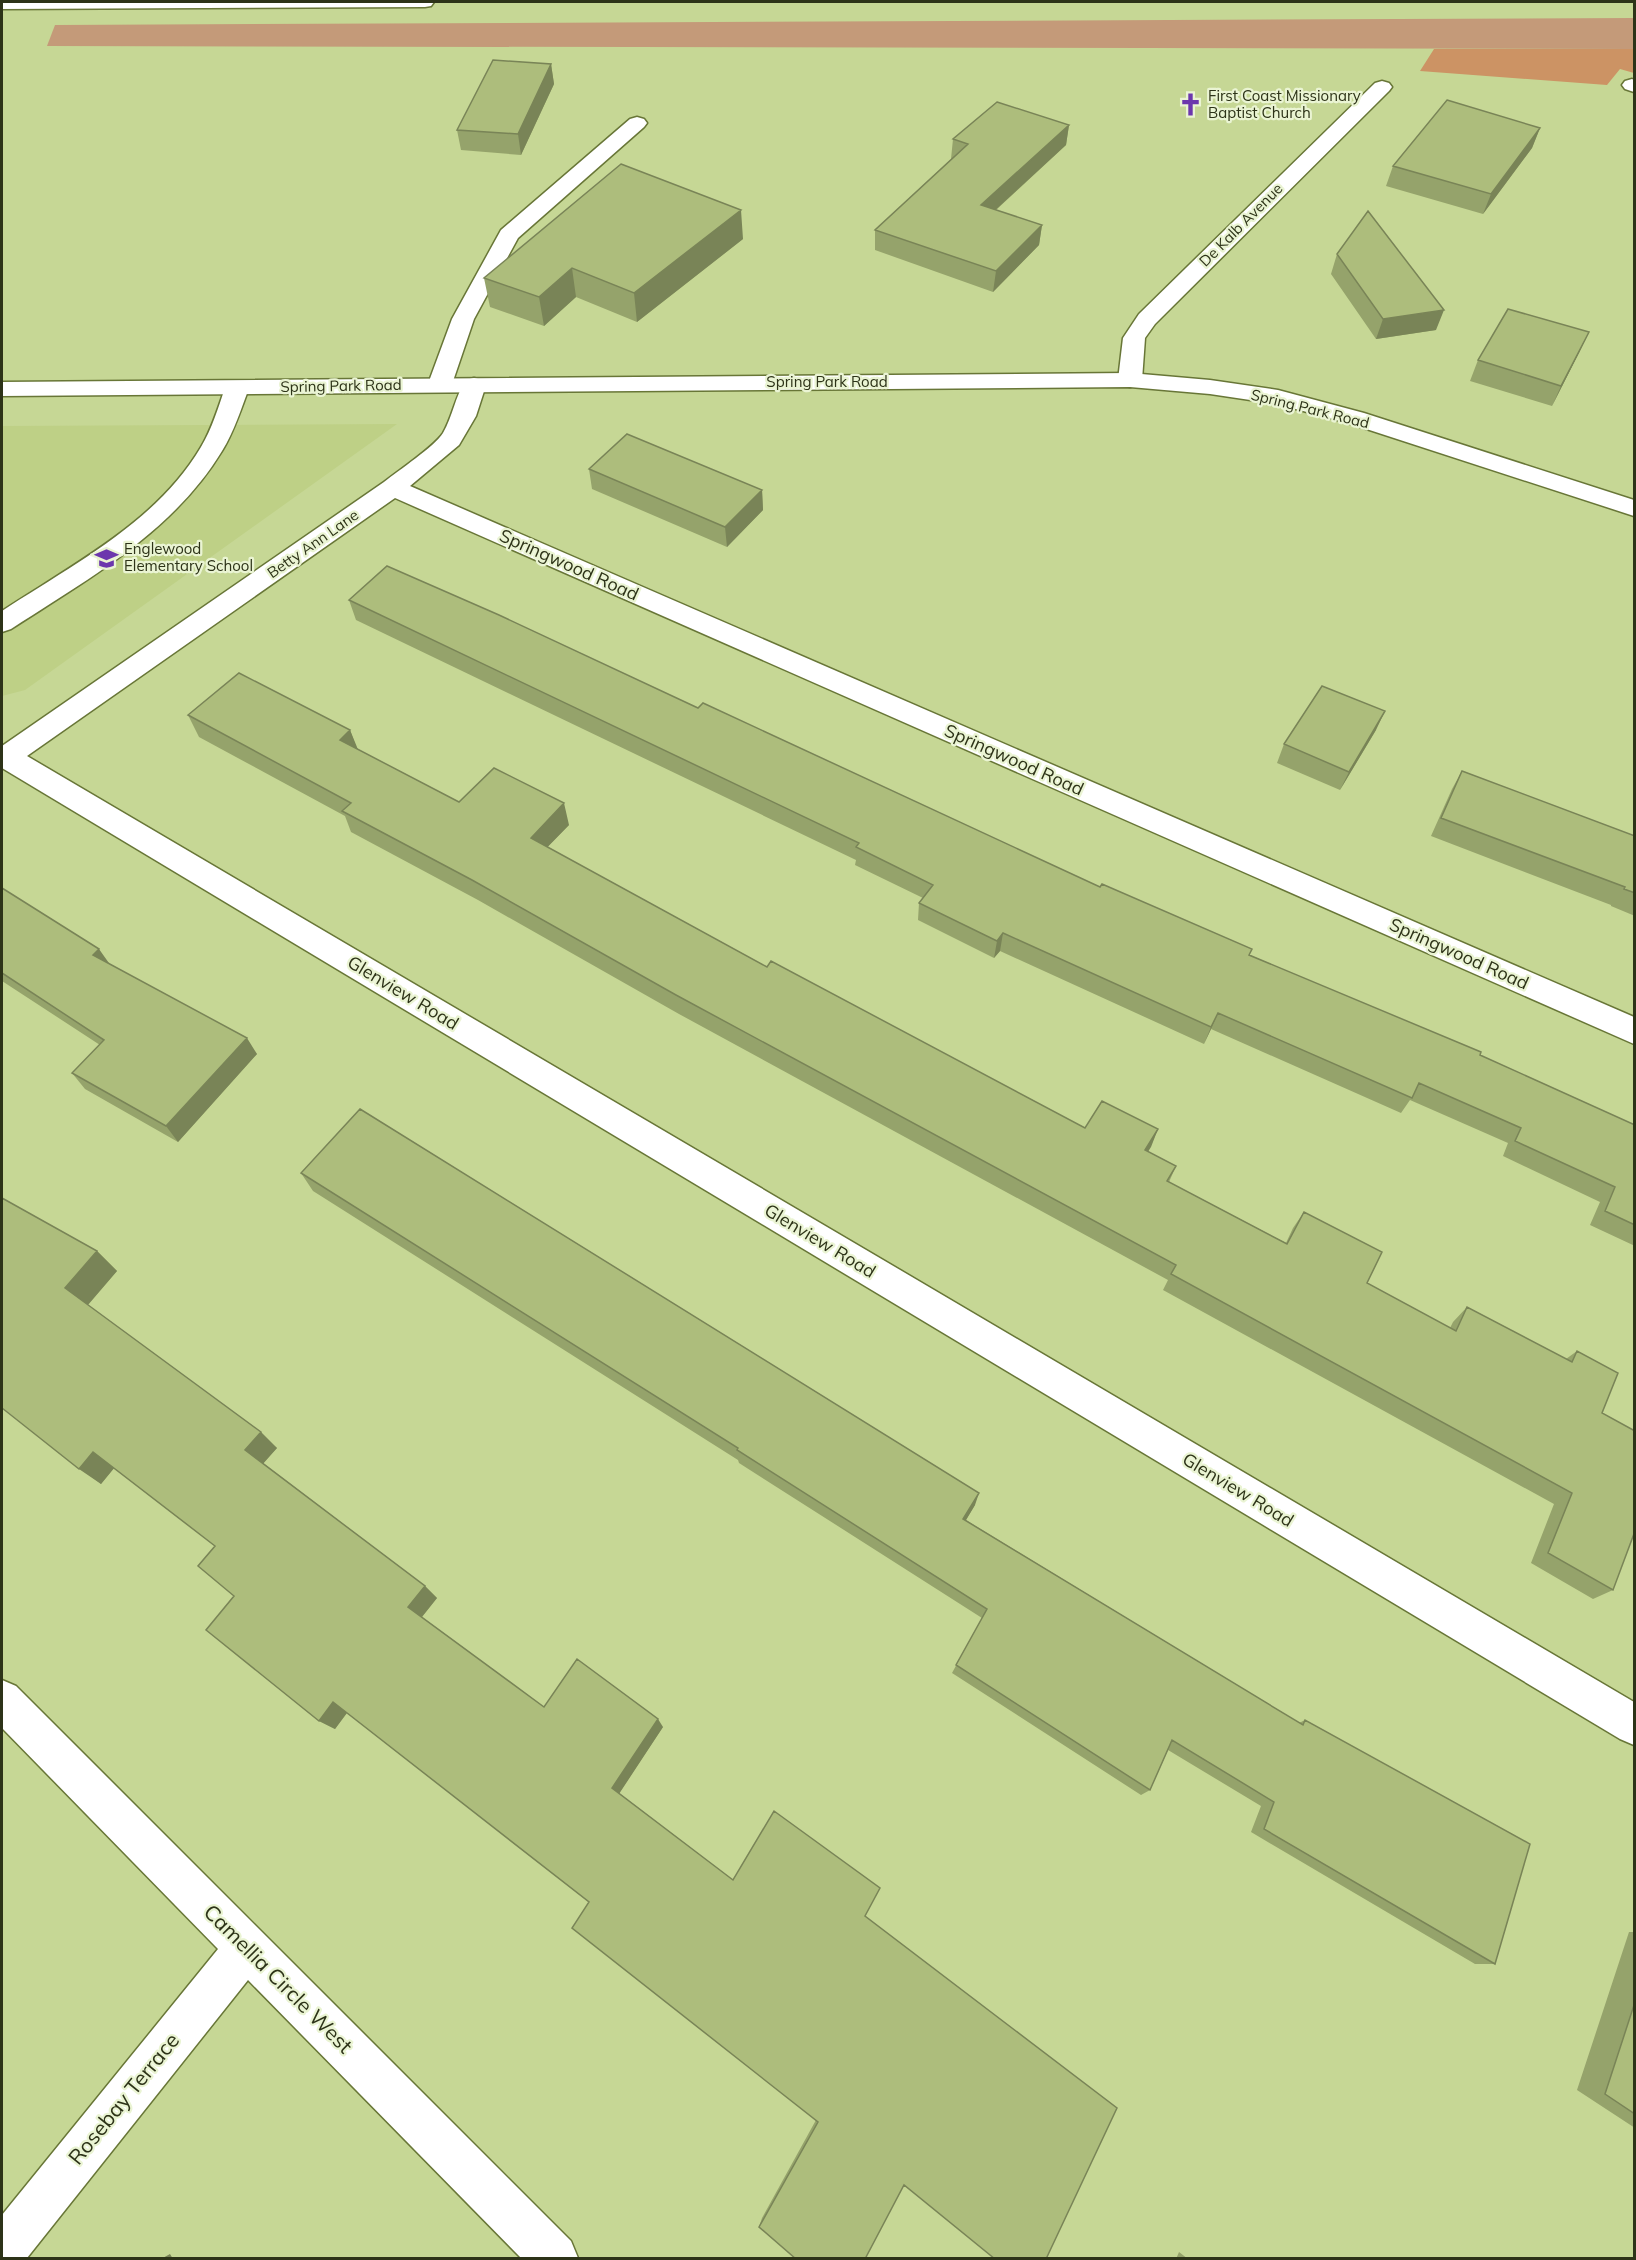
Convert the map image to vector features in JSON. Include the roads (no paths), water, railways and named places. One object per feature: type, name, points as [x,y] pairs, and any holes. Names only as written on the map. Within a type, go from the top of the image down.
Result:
[{"type":"main road","points":[[2,4],[425,2]]},
{"type":"main road","name":"De Kalb Avenue","points":[[1130,380],[1134,338],[1147,319],[1382,87]]},
{"type":"main road","points":[[440,384],[463,319],[509,235],[638,123]]},
{"type":"main road","name":"Spring Park Road","points":[[2,389],[1130,380],[1210,387],[1278,398],[1356,418],[1635,508]]},
{"type":"main road","name":"Betty Ann Lane","points":[[4,757],[393,488],[451,440],[464,416],[474,385]]},
{"type":"main road","points":[[2,623],[122,544],[178,495],[211,451],[237,388]]},
{"type":"main road","name":"Springwood Road","points":[[393,488],[1635,1031]]},
{"type":"main road","name":"Glenview Road","points":[[4,757],[1635,1725]]},
{"type":"main road","name":"Camellia Circle West","points":[[2,1700],[554,2259]]},
{"type":"main road","name":"Rosebay Terrace","points":[[2,2252],[247,1947]]},
{"type":"place","name":"First Coast Missionary Baptist Church","points":[[1190,105]]},
{"type":"place","name":"Englewood Elementary School","points":[[106,558]]}]
